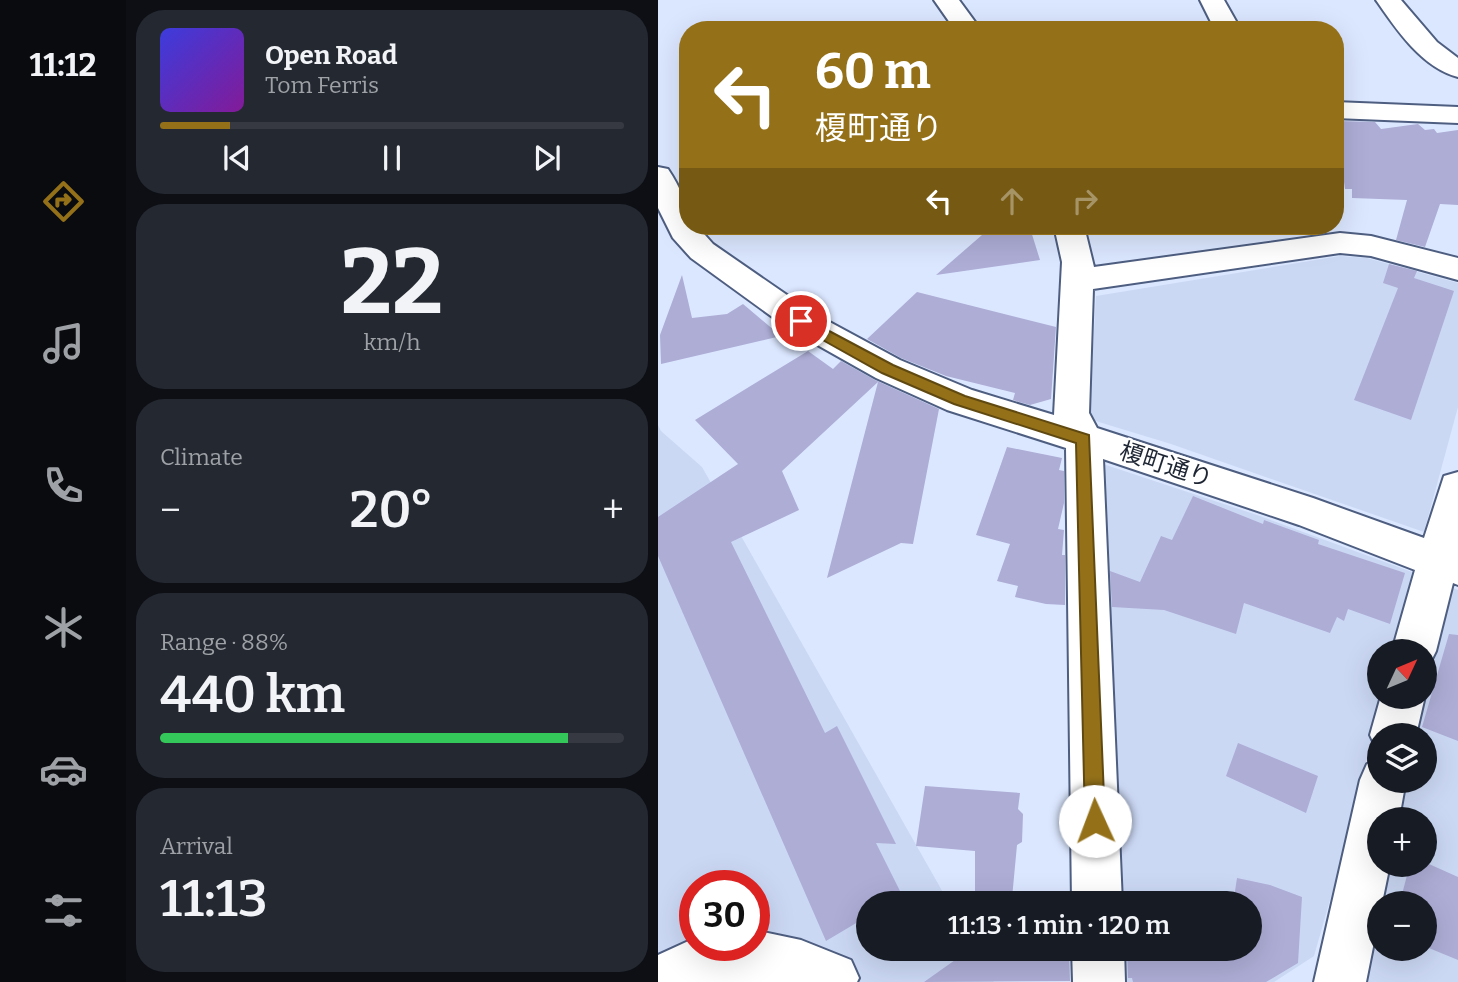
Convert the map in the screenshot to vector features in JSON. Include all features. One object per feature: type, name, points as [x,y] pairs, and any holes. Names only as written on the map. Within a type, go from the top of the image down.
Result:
[{"type":"street","points":[[946,0],[961,21]]},
{"type":"street","points":[[1212,0],[1223,21]]},
{"type":"street","points":[[1388,0],[1427,47],[1443,62],[1458,69]]},
{"type":"street","points":[[1344,110],[1458,115]]},
{"type":"street","name":"榎町通り","points":[[658,176],[675,218]]},
{"type":"street","name":"榎町通り","points":[[688,235],[702,251],[801,321],[888,369],[960,400],[1128,451],[1300,510],[1447,565]]},
{"type":"street","points":[[1071,235],[1078,262],[1071,413],[1084,439],[1097,891]]},
{"type":"street","points":[[1077,280],[1340,243],[1371,246],[1458,269]]},
{"type":"street","points":[[1419,639],[1447,565],[1458,487]]},
{"type":"street","points":[[1335,978],[1380,793]]},
{"type":"street","points":[[660,982],[701,961],[741,954],[772,956],[833,978]]},
{"type":"street","points":[[1098,961],[1099,982]]},
{"type":"shaded area","points":[[1340,256],[1367,258],[1458,283],[1458,407],[1424,532],[1171,444],[1089,419],[1096,296]]},
{"type":"shaded area","points":[[658,425],[661,431],[702,467],[942,891],[856,891],[856,961],[982,961],[994,982],[658,982]]},
{"type":"shaded area","points":[[1094,461],[1257,515],[1412,572],[1396,639],[1367,639],[1367,709],[1378,709],[1375,723],[1367,723],[1367,759],[1354,816],[1314,956],[1274,982],[1114,982],[1113,961],[1262,961],[1262,891],[1111,891]]},
{"type":"shaded area","points":[[1447,586],[1458,590],[1458,982],[1366,982],[1370,961],[1437,961],[1437,891],[1382,891],[1384,877],[1437,877],[1437,807],[1396,807],[1399,793],[1437,793],[1437,723],[1415,723],[1420,709],[1437,709],[1437,639],[1434,639]]},
{"type":"building","points":[[1344,121],[1375,122],[1381,129],[1418,124],[1425,130],[1434,129],[1437,133],[1458,130],[1458,205],[1440,204],[1425,247],[1396,240],[1407,200],[1352,198],[1352,189],[1345,189]]},
{"type":"building","points":[[982,235],[1032,235],[1040,260],[936,275]]},
{"type":"building","points":[[1389,264],[1417,271],[1414,278],[1454,291],[1411,420],[1354,400],[1398,288],[1383,283]]},
{"type":"building","points":[[682,275],[692,318],[727,314],[743,304],[781,336],[661,364],[660,335]]},
{"type":"building","points":[[917,292],[1056,327],[1051,399],[1030,405],[1013,400],[1015,393],[946,376],[901,358],[867,339]]},
{"type":"building","points":[[808,351],[833,369],[841,361],[875,380],[939,409],[913,544],[901,543],[827,578],[878,382],[782,471],[799,510],[731,542],[825,733],[837,726],[896,844],[876,843],[900,891],[856,891],[856,923],[826,941],[658,556],[658,517],[738,464],[695,420]]},
{"type":"building","points":[[1007,447],[1062,458],[1059,470],[1064,471],[1064,503],[1058,529],[1064,530],[1062,555],[1065,555],[1065,605],[1015,597],[1018,586],[997,581],[1010,544],[976,535]]},
{"type":"building","points":[[1193,496],[1263,524],[1264,520],[1319,540],[1318,544],[1405,573],[1390,624],[1348,609],[1344,621],[1337,617],[1330,633],[1244,603],[1236,634],[1164,610],[1112,607],[1110,571],[1140,582],[1161,536],[1172,540]]},
{"type":"building","points":[[1449,634],[1458,635],[1458,741],[1437,733],[1437,723],[1423,723],[1427,709],[1437,709],[1437,675]]},
{"type":"building","points":[[1238,743],[1318,776],[1306,813],[1226,776]]},
{"type":"building","points":[[925,786],[1020,793],[1018,809],[1023,814],[1022,842],[1017,845],[1013,891],[975,891],[975,851],[916,846]]},
{"type":"building","points":[[1437,868],[1458,877],[1458,960],[1437,951],[1437,891],[1403,891],[1407,877],[1437,877]]},
{"type":"building","points":[[1237,878],[1270,885],[1302,897],[1298,963],[1266,982],[1133,982],[1132,978],[1128,978],[1127,961],[1262,961],[1262,891],[1235,891]]},
{"type":"building","points":[[954,961],[1069,961],[1070,981],[924,982]]},
{"type":"route","points":[[801,321],[888,369],[960,400],[1084,439],[1095,821]]}]
